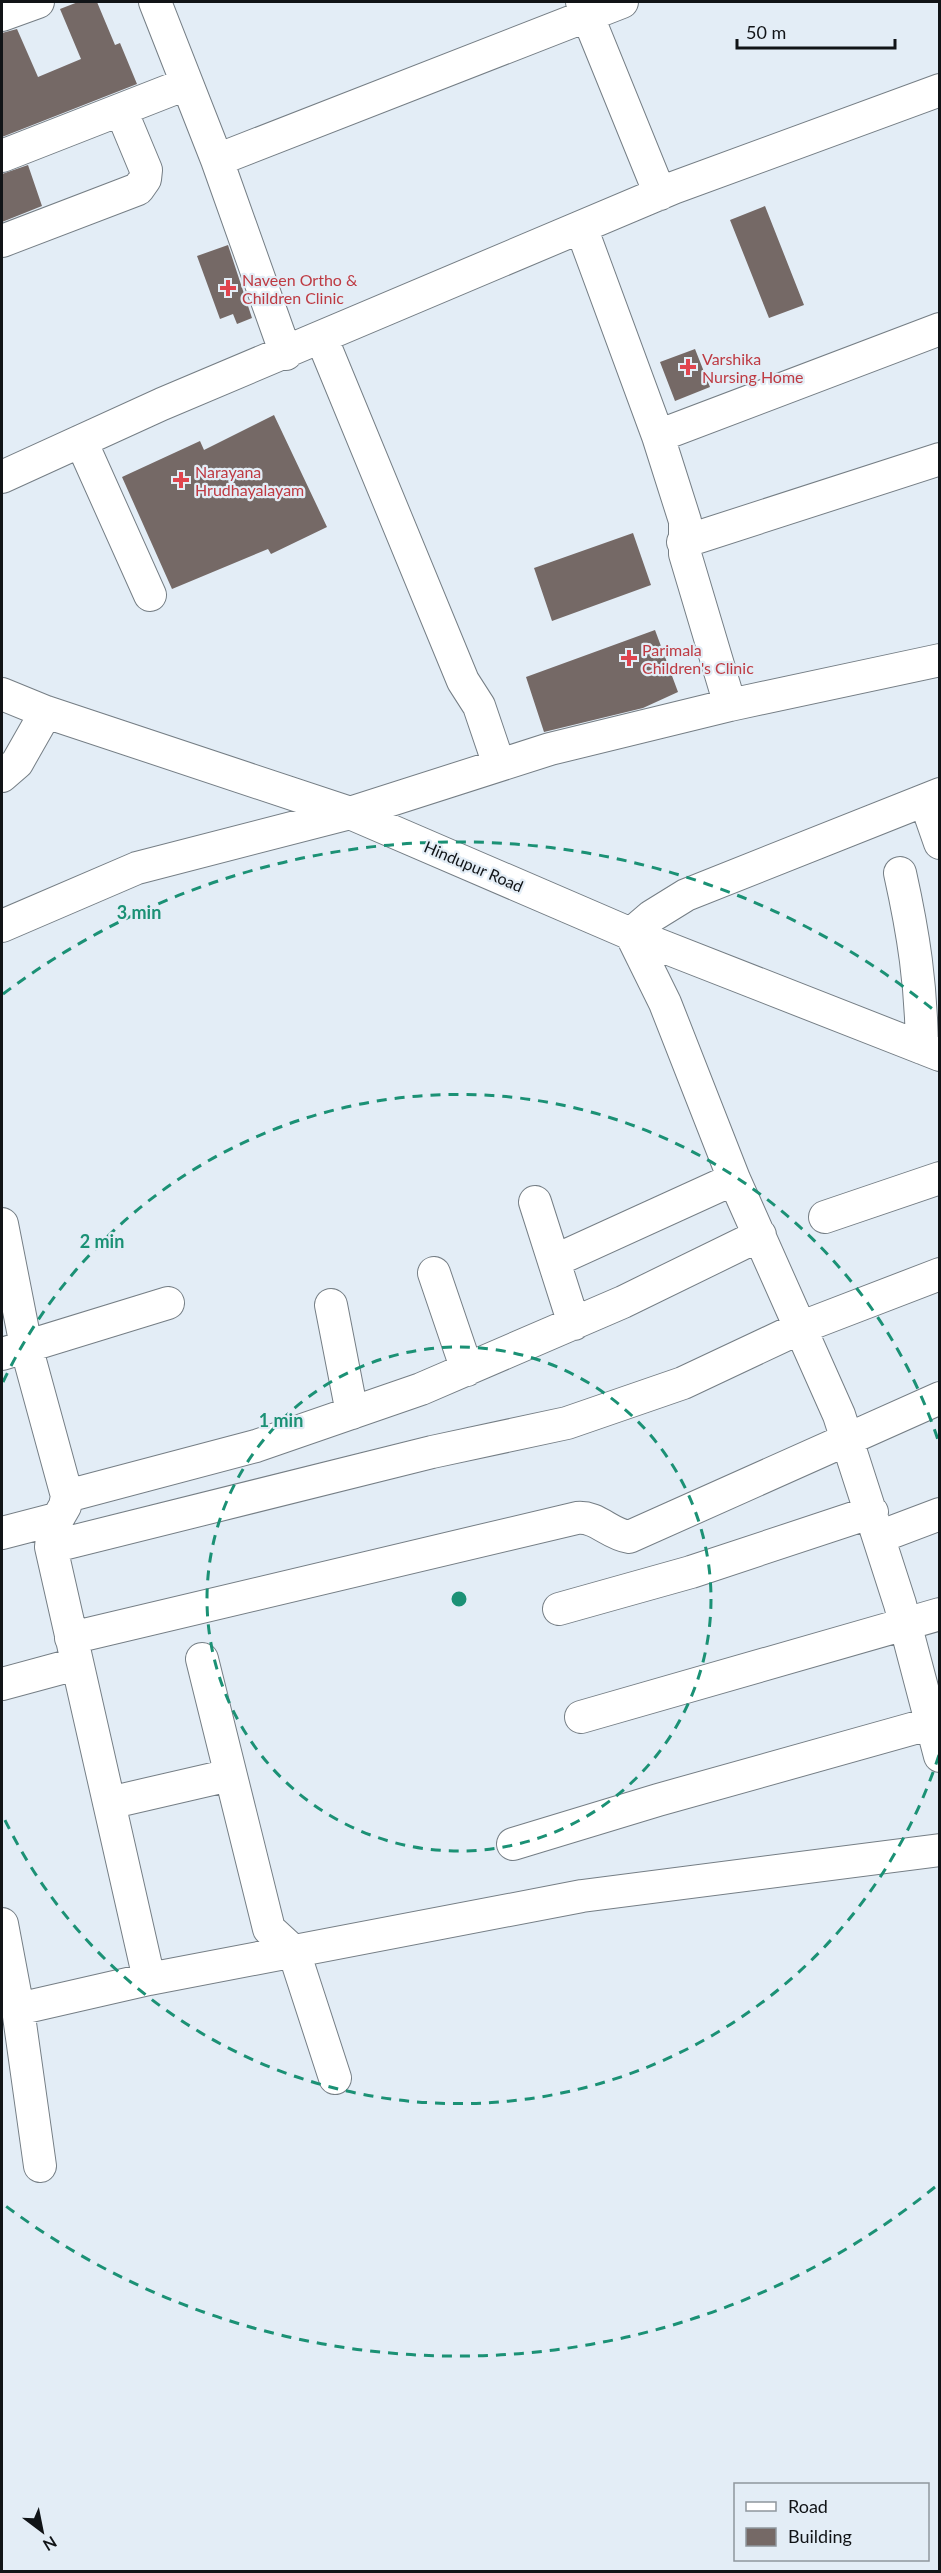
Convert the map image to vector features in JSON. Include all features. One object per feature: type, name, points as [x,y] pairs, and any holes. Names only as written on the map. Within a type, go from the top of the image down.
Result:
[{"type":"street","points":[[2,15],[38,2]]},
{"type":"street","points":[[154,2],[217,160],[286,354]]},
{"type":"street","points":[[217,160],[585,8],[622,2]]},
{"type":"street","points":[[585,8],[660,194]]},
{"type":"street","points":[[2,156],[186,84]]},
{"type":"street","points":[[2,477],[81,441],[660,194],[939,90]]},
{"type":"street","points":[[2,241],[138,189],[145,179],[146,170],[121,110]]},
{"type":"street","points":[[581,227],[658,436],[685,521],[686,531],[683,542],[730,705]]},
{"type":"street","points":[[658,436],[939,329]]},
{"type":"street","points":[[322,339],[463,681],[478,706],[500,765]]},
{"type":"street","points":[[81,441],[150,595]]},
{"type":"street","points":[[683,542],[939,459]]},
{"type":"street","points":[[2,926],[137,868],[350,813],[550,749],[730,705],[939,660]]},
{"type":"street","name":"Hindupur Road","points":[[2,694],[46,712],[350,813],[631,933],[931,1052]]},
{"type":"street","points":[[2,776],[17,763],[46,712]]},
{"type":"street","points":[[939,843],[932,797],[686,895],[652,916],[631,933],[665,1003],[734,1179],[802,1327],[847,1439],[876,1524],[935,1722],[939,1756]]},
{"type":"street","points":[[900,873],[913,930],[931,1052]]},
{"type":"street","points":[[825,1217],[939,1178]]},
{"type":"street","points":[[554,1262],[734,1179]]},
{"type":"street","points":[[536,1202],[574,1323]]},
{"type":"street","points":[[2,1224],[14,1350],[58,1520],[73,1651],[149,1979]]},
{"type":"street","points":[[58,1520],[256,1446],[421,1389],[574,1323],[760,1235]]},
{"type":"street","points":[[434,1273],[467,1370]]},
{"type":"street","points":[[2,1533],[58,1520],[432,1452],[567,1423],[682,1383],[802,1327],[939,1274]]},
{"type":"street","points":[[14,1350],[168,1303]]},
{"type":"street","points":[[331,1305],[352,1413]]},
{"type":"street","points":[[2,1684],[73,1651],[577,1518],[587,1517],[620,1536],[629,1537],[939,1398]]},
{"type":"street","points":[[559,1609],[876,1524],[939,1514]]},
{"type":"street","points":[[581,1717],[939,1614]]},
{"type":"street","points":[[202,1659],[269,1929],[294,1952],[335,2078]]},
{"type":"street","points":[[513,1844],[658,1800],[935,1722]]},
{"type":"street","points":[[110,1803],[230,1774]]},
{"type":"street","points":[[18,2009],[149,1979],[582,1896],[939,1850]]},
{"type":"street","points":[[2,1924],[18,2009],[40,2166]]},
{"type":"building","points":[[78,2],[97,2],[115,45],[120,43],[137,84],[2,137],[2,33],[17,29],[38,77],[81,59],[60,9]]},
{"type":"building","points":[[28,165],[42,206],[2,222],[2,174]]},
{"type":"building","points":[[765,206],[804,305],[769,318],[730,220]]},
{"type":"building","points":[[228,245],[252,318],[237,324],[233,314],[220,319],[197,256]]},
{"type":"building","points":[[695,349],[710,387],[675,401],[660,362]]},
{"type":"building","points":[[274,415],[327,527],[271,554],[268,549],[172,589],[122,477],[200,441],[204,450]]},
{"type":"building","points":[[633,533],[651,585],[552,621],[534,568]]},
{"type":"building","points":[[655,630],[678,692],[643,708],[544,732],[526,677]]},
{"type":"place","name":"Naveen Ortho & Children Clinic","points":[[228,288]]},
{"type":"place","name":"Varshika Nursing Home","points":[[688,367]]},
{"type":"place","name":"Narayana Hrudhayalayam","points":[[181,480]]},
{"type":"place","name":"Parimala Children's Clinic","points":[[629,658]]}]
